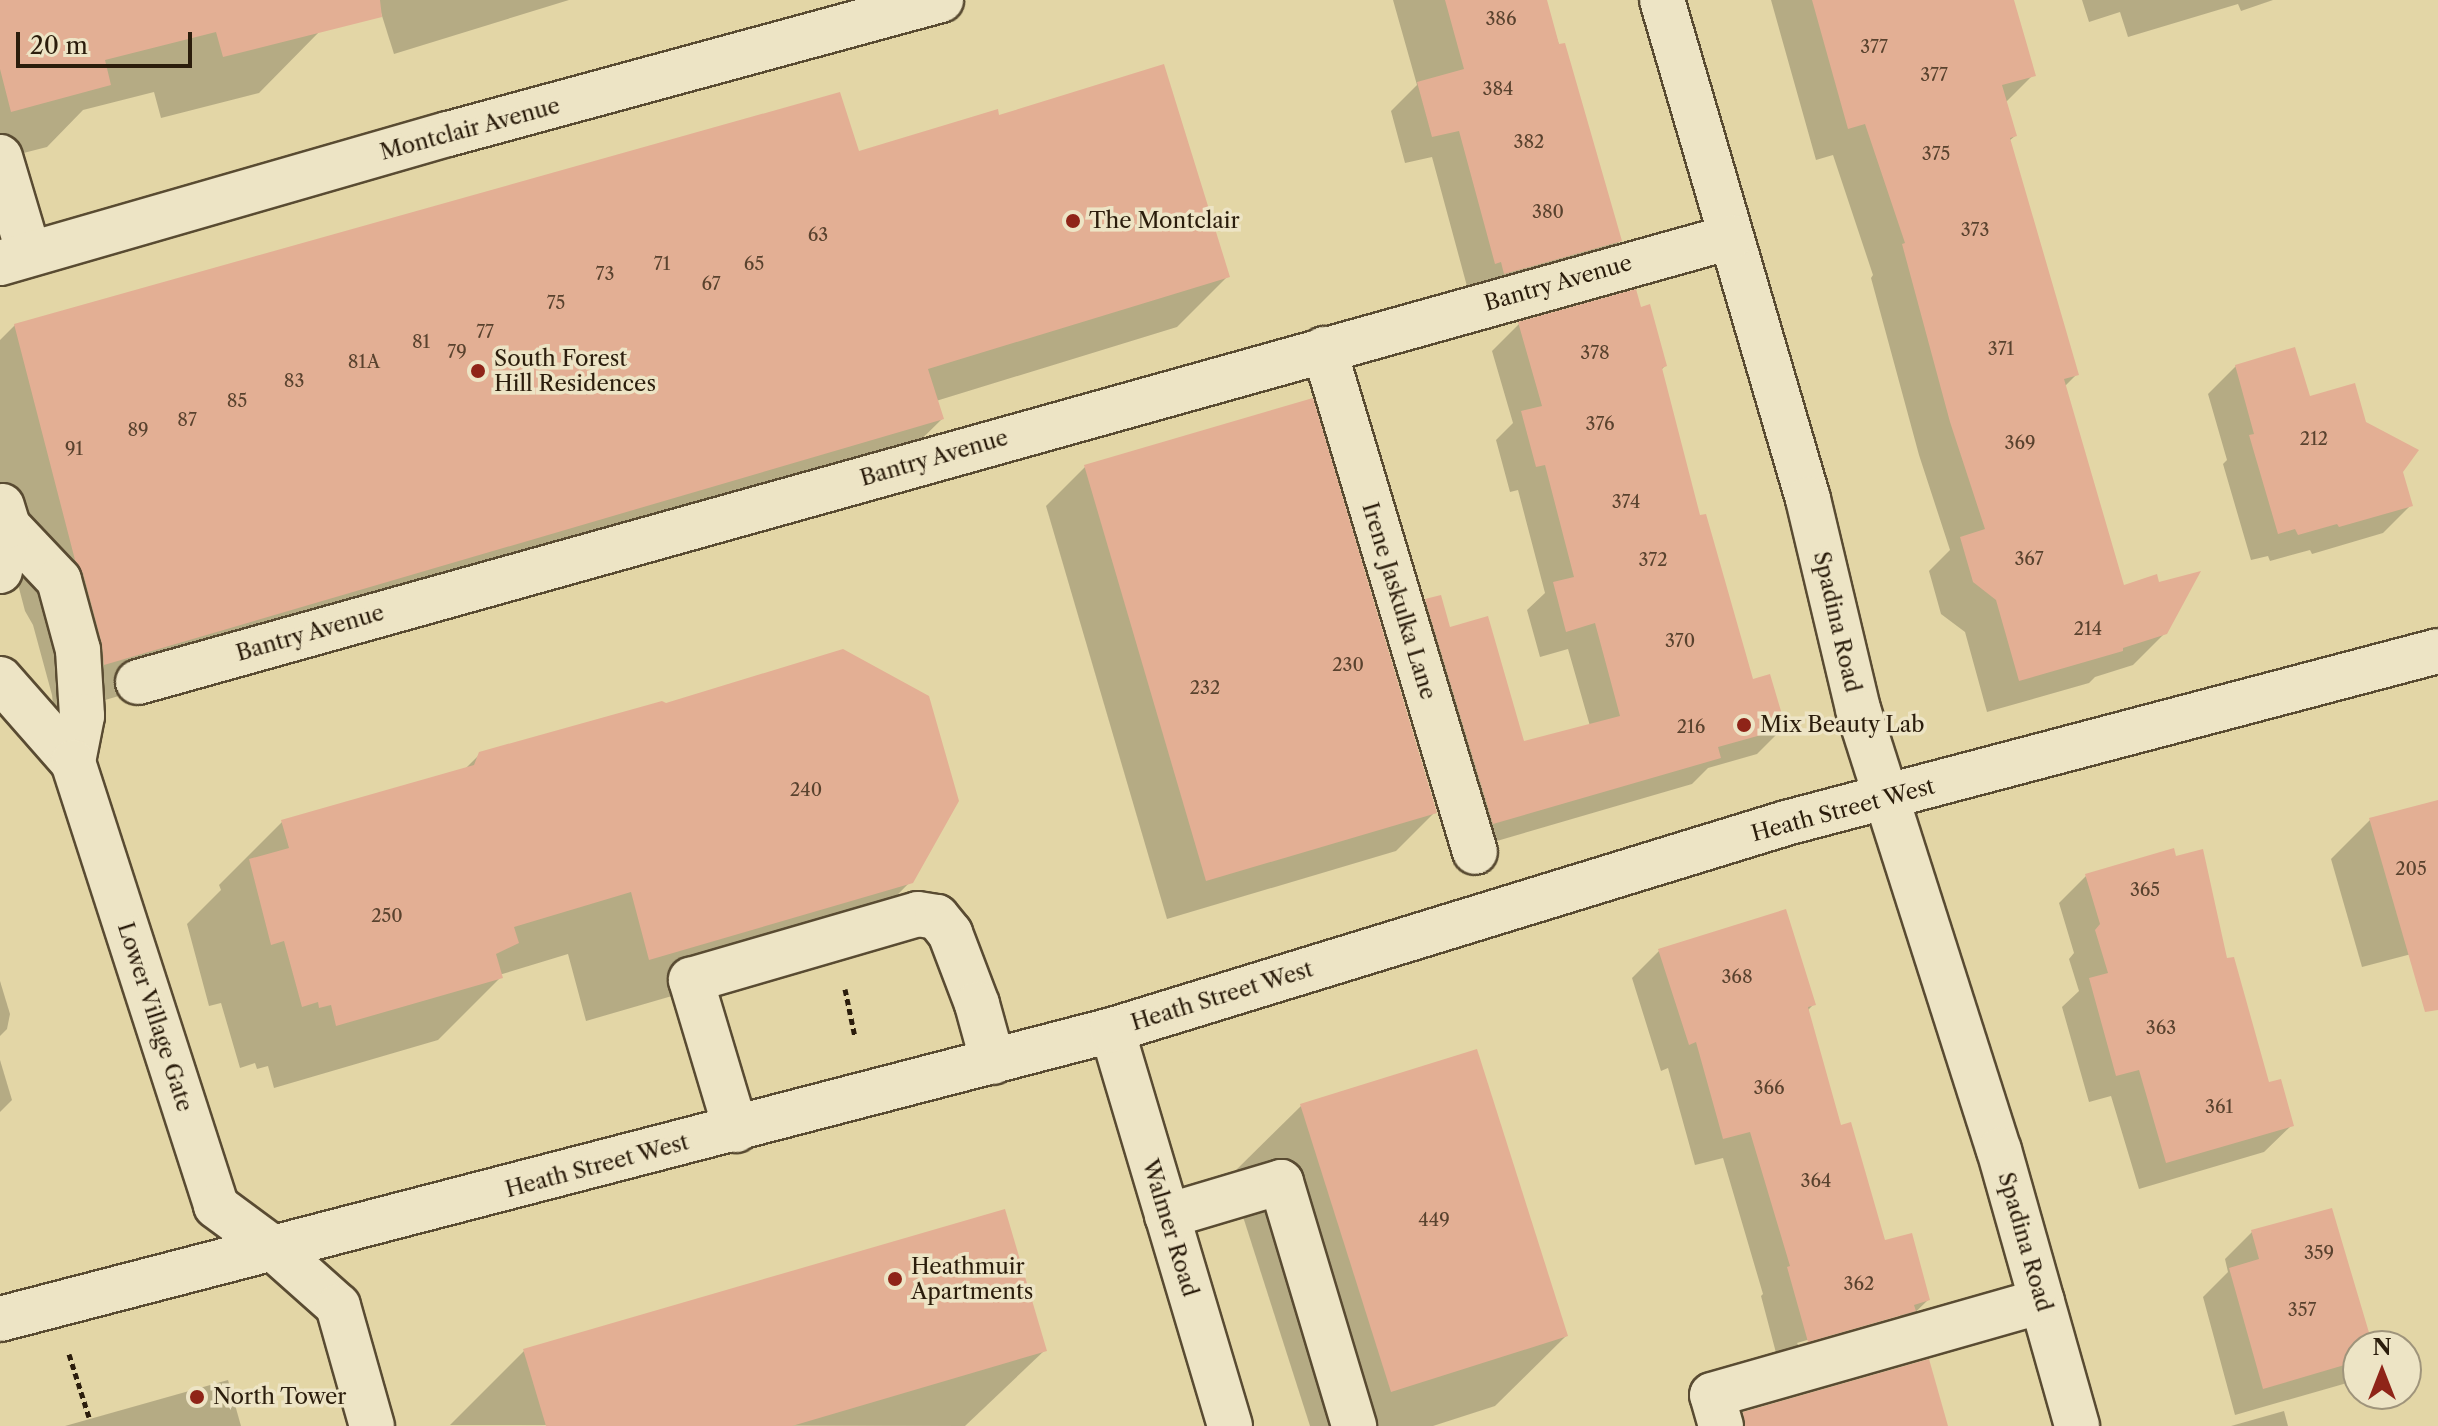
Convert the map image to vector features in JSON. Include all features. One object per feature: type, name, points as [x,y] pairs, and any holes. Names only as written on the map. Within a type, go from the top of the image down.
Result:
[{"type":"street","name":"Montclair Avenue","points":[[14,258],[448,134],[941,0]]},
{"type":"street","name":"Spadina Road","points":[[1662,0],[1808,499],[1858,709],[1999,1150],[2077,1426]]},
{"type":"street","points":[[0,157],[14,258]]},
{"type":"street","name":"Bantry Avenue","points":[[138,682],[1731,237]]},
{"type":"street","name":"Irene Jaskulka Lane","points":[[1324,349],[1475,852]]},
{"type":"street","name":"Lower Village Gate","points":[[0,571],[4,512]]},
{"type":"street","name":"Lower Village Gate","points":[[4,512],[59,580],[78,650],[82,716],[73,762]]},
{"type":"street","name":"Heath Street West","points":[[0,1319],[1112,1030],[1884,796],[2438,651]]},
{"type":"street","name":"Lower Village Gate","points":[[0,679],[73,762],[216,1206],[273,1248],[338,1306],[372,1426]]},
{"type":"street","points":[[736,1130],[691,980],[918,914],[937,917],[950,933],[977,1004],[993,1062]]},
{"type":"street","name":"Walmer Road","points":[[1112,1030],[1230,1426]]},
{"type":"street","points":[[1167,1216],[1281,1182],[1354,1426]]},
{"type":"street","points":[[1721,1426],[1712,1395],[2042,1301]]},
{"type":"path","points":[[67,1348],[89,1417]]},
{"type":"building","points":[[0,0],[380,0],[382,17],[223,57],[216,32],[105,60],[111,85],[11,112],[0,69]]},
{"type":"building","points":[[1445,0],[1547,0],[1559,44],[1565,43],[1622,241],[1504,274],[1501,262],[1495,264],[1459,131],[1432,137],[1417,82],[1464,69]]},
{"type":"building","points":[[1812,0],[2014,0],[2036,76],[2002,85],[2017,136],[2010,138],[2079,375],[2064,379],[2124,585],[2157,574],[2159,582],[2201,571],[2167,634],[2123,648],[2123,651],[2019,681],[1996,600],[1973,582],[1960,537],[1985,529],[1950,422],[1902,244],[1905,243],[1865,124],[1848,129]]},
{"type":"building","name":"South Forest Hill Residences","points":[[1164,64],[1230,277],[928,369],[944,419],[104,665],[102,644],[83,573],[75,560],[14,324],[840,92],[859,151],[998,109],[999,115]]},
{"type":"building","points":[[1636,289],[1641,307],[1650,304],[1667,366],[1662,368],[1700,515],[1706,514],[1753,679],[1770,674],[1786,728],[1718,747],[1721,758],[1493,824],[1425,599],[1441,595],[1450,627],[1488,616],[1524,741],[1620,716],[1595,623],[1566,632],[1553,582],[1574,577],[1545,465],[1536,467],[1521,411],[1542,406],[1518,322]]},
{"type":"building","points":[[2295,347],[2310,396],[2355,383],[2366,422],[2419,450],[2403,472],[2413,506],[2339,527],[2337,524],[2298,535],[2295,529],[2278,534],[2249,435],[2254,434],[2235,365]]},
{"type":"building","points":[[1313,398],[1437,813],[1206,881],[1084,465]]},
{"type":"building","points":[[843,649],[929,696],[959,801],[913,883],[649,960],[631,892],[514,927],[519,943],[496,954],[503,978],[336,1026],[331,1005],[319,1008],[318,1002],[302,1007],[284,941],[271,945],[249,859],[289,848],[281,820],[474,765],[479,752],[662,701],[666,703]]},
{"type":"building","points":[[2438,800],[2438,1010],[2425,1012],[2369,818]]},
{"type":"building","points":[[2174,848],[2176,856],[2203,849],[2227,958],[2234,957],[2269,1082],[2281,1079],[2294,1126],[2166,1163],[2139,1070],[2116,1076],[2089,978],[2108,973],[2095,930],[2100,924],[2085,874]]},
{"type":"building","points":[[1786,909],[1816,1005],[1808,1007],[1841,1125],[1851,1122],[1885,1240],[1912,1233],[1930,1300],[1914,1305],[1916,1311],[1808,1342],[1787,1267],[1790,1266],[1750,1132],[1723,1139],[1696,1042],[1689,1045],[1658,949]]},
{"type":"building","points":[[1477,1049],[1568,1336],[1391,1392],[1300,1104]]},
{"type":"building","points":[[2332,1208],[2368,1330],[2342,1330],[2342,1366],[2263,1389],[2229,1268],[2259,1259],[2251,1230]]},
{"type":"building","name":"Heathmuir Apartments","points":[[1005,1209],[1047,1351],[792,1426],[546,1426],[523,1349]]},
{"type":"building","points":[[1929,1359],[1948,1426],[1745,1426],[1743,1412]]},
{"type":"place","name":"The Montclair","points":[[1073,221]]},
{"type":"place","name":"South Forest Hill Residences","points":[[478,371]]},
{"type":"place","name":"Mix Beauty Lab","points":[[1744,725]]},
{"type":"place","name":"Heathmuir Apartments","points":[[895,1279]]},
{"type":"place","name":"North Tower","points":[[197,1397]]}]
